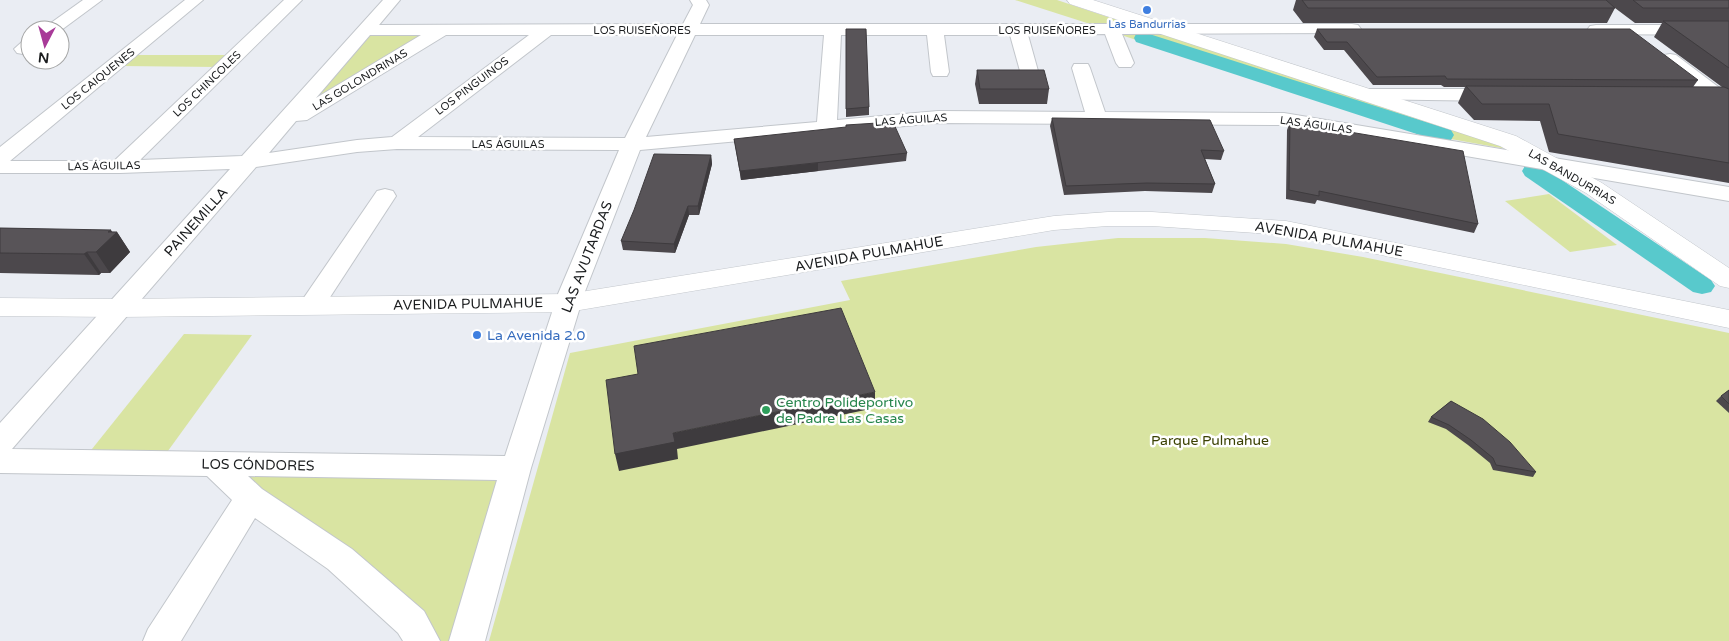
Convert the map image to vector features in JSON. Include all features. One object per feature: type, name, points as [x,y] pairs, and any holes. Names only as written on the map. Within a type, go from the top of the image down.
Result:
[{"type":"street","points":[[65,20],[94,0]]},
{"type":"street","name":"LOS CAIQUENES","points":[[0,158],[195,0]]},
{"type":"street","name":"LOS CHINCOLES","points":[[120,167],[294,0]]},
{"type":"street","name":"PAINEMILLA","points":[[0,443],[392,0]]},
{"type":"street","name":"LAS AVUTARDAS","points":[[467,641],[516,468],[568,303],[632,144],[701,5],[698,0]]},
{"type":"street","name":"LAS BANDURRIAS","points":[[1076,0],[1364,95],[1483,132],[1553,163],[1635,215],[1729,280]]},
{"type":"street","points":[[1610,15],[1726,99]]},
{"type":"street","points":[[1218,29],[1213,34],[1213,40],[1227,50]]},
{"type":"street","name":"LOS RUISEÑORES","points":[[365,30],[1365,30]]},
{"type":"street","name":"LAS GOLONDRINAS","points":[[277,130],[442,30]]},
{"type":"street","name":"LOS PINGUINOS","points":[[397,143],[547,30]]},
{"type":"street","points":[[827,127],[833,30]]},
{"type":"street","points":[[935,30],[940,72]]},
{"type":"street","points":[[1018,30],[1029,71]]},
{"type":"street","points":[[1112,30],[1124,63]]},
{"type":"street","points":[[1581,30],[1729,30]]},
{"type":"street","points":[[1081,68],[1097,117]]},
{"type":"street","points":[[1364,95],[1512,95]]},
{"type":"street","points":[[1690,96],[1726,99]]},
{"type":"street","name":"LAS ÁGUILAS","points":[[0,167],[120,167],[249,162],[357,146],[397,143],[632,144],[938,117],[1284,119],[1729,194]]},
{"type":"street","points":[[312,306],[385,196]]},
{"type":"street","name":"AVENIDA PULMAHUE","points":[[0,307],[119,308],[568,303],[1054,223],[1130,218],[1286,228],[1729,319]]},
{"type":"street","name":"LOS CÓNDORES","points":[[0,461],[516,468]]},
{"type":"street","points":[[214,464],[251,498],[340,559],[411,622],[422,641]]},
{"type":"street","points":[[162,641],[251,498]]},
{"type":"green space","points":[[1015,0],[1057,0],[1126,23],[1090,24]]},
{"type":"green space","points":[[1122,32],[1163,32],[1512,150],[1434,136],[1124,36]]},
{"type":"green space","points":[[431,33],[295,115],[367,34]]},
{"type":"green space","points":[[135,55],[230,55],[218,67],[120,66]]},
{"type":"green space","points":[[1549,194],[1617,245],[1570,252],[1505,201]]},
{"type":"green space","name":"Parque Pulmahue","points":[[1118,238],[1205,238],[1286,244],[1363,257],[1729,333],[1729,641],[489,641],[570,353],[850,300],[841,281],[1036,247]]},
{"type":"green space","points":[[184,334],[252,335],[165,455],[88,454]]},
{"type":"green space","points":[[241,473],[499,475],[451,641],[440,641],[420,615]]},
{"type":"building","points":[[1302,0],[1606,0],[1615,8],[1308,8]]},
{"type":"building","points":[[1633,0],[1729,0],[1729,8],[1643,8]]},
{"type":"building","points":[[1663,21],[1729,21],[1729,68]]},
{"type":"building","points":[[846,29],[866,29],[869,107],[846,109]]},
{"type":"building","points":[[1317,29],[1630,29],[1698,80],[1447,79],[1445,76],[1377,77],[1347,42],[1327,42]]},
{"type":"building","points":[[977,70],[1044,70],[1049,89],[980,89]]},
{"type":"building","points":[[1466,86],[1724,87],[1729,89],[1729,163],[1558,134],[1549,104],[1482,104]]},
{"type":"building","points":[[1052,118],[1210,120],[1224,151],[1201,150],[1215,184],[1147,183],[1066,186]]},
{"type":"building","points":[[893,122],[907,153],[740,171],[734,139],[846,127],[846,125]]},
{"type":"building","points":[[1290,122],[1463,151],[1478,224],[1319,191],[1319,196],[1289,190]]},
{"type":"building","points":[[654,154],[711,155],[698,206],[688,206],[674,244],[621,241],[634,210]]},
{"type":"building","points":[[0,228],[111,230],[108,232],[117,232],[96,252],[84,254],[0,253]]},
{"type":"building","points":[[841,308],[875,392],[673,433],[675,442],[615,454],[606,380],[638,374],[634,346]]},
{"type":"building","points":[[1729,390],[1729,404],[1721,396]]},
{"type":"building","points":[[1451,401],[1483,419],[1510,442],[1536,472],[1496,465],[1493,458],[1471,440],[1449,425],[1431,417]]},
{"type":"waterway","points":[[1143,38],[1443,135]]},
{"type":"waterway","points":[[1533,171],[1702,286]]},
{"type":"place","name":"Las Bandurrias","points":[[1147,10]]},
{"type":"place","name":"La Avenida 2.0","points":[[477,335]]},
{"type":"place","name":"Centro Polideportivo de Padre Las Casas","points":[[766,410]]}]
